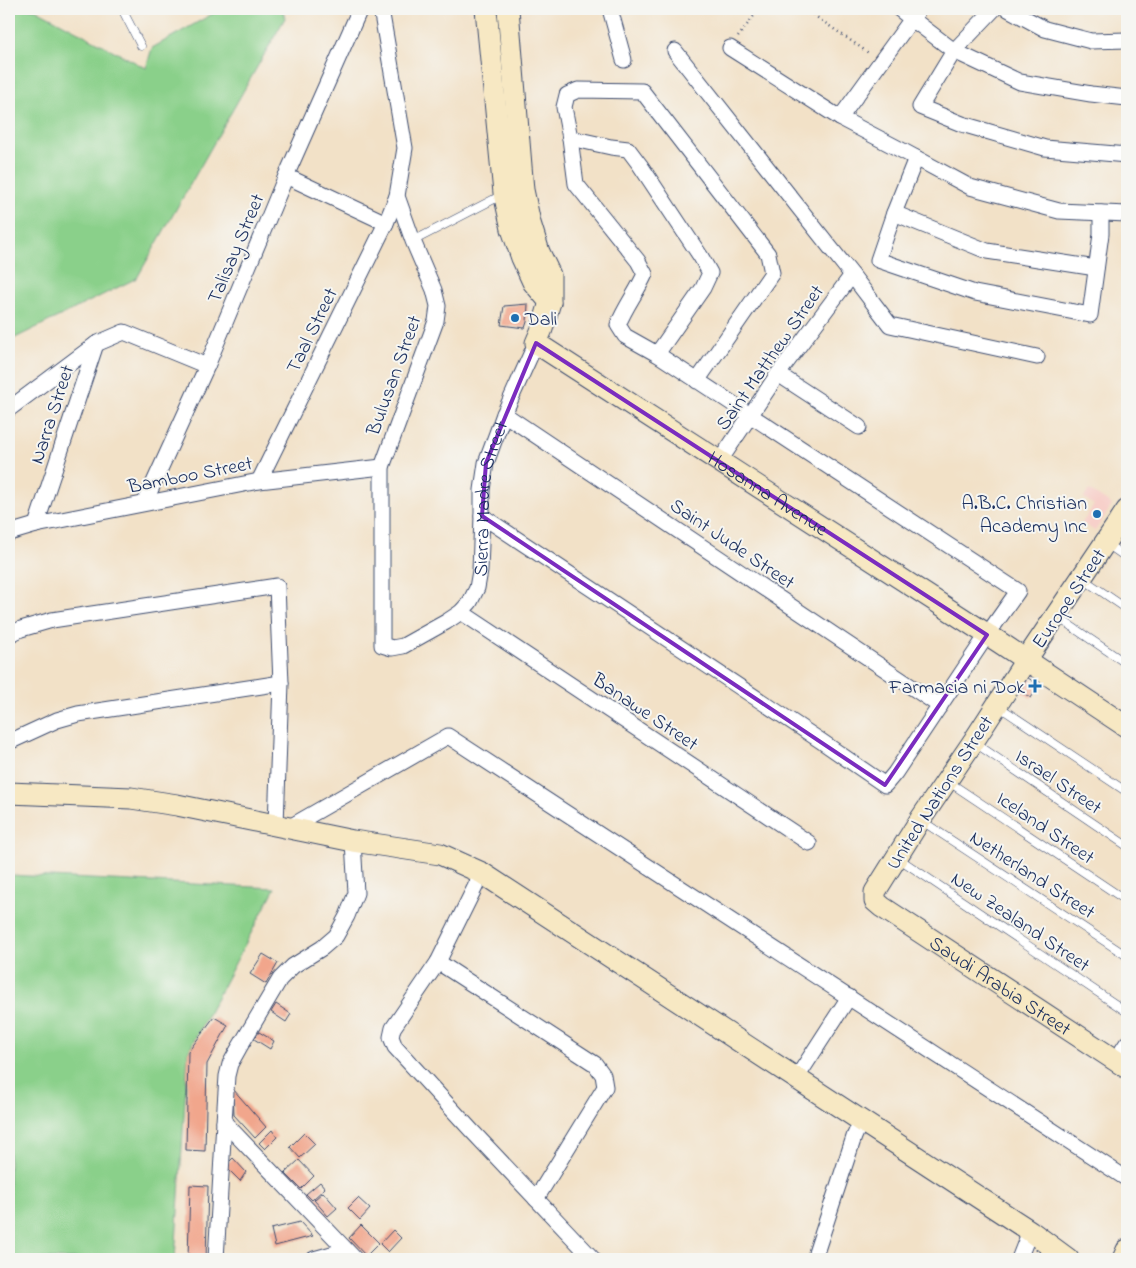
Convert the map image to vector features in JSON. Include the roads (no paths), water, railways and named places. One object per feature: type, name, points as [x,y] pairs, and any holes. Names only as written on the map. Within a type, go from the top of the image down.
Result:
[{"type":"street","name":"Talisay Street","points":[[146,502],[207,366],[286,176],[360,9]]},
{"type":"street","name":"Bulusan Street","points":[[381,9],[404,148],[397,196],[412,241],[434,290],[438,306],[436,321],[382,468],[382,645]]},
{"type":"street","points":[[486,9],[504,194],[512,229],[522,258],[533,282],[550,302]]},
{"type":"street","name":"Sierra Madre Street","points":[[382,645],[392,648],[402,646],[446,622],[461,612],[470,602],[477,588],[480,571],[482,490],[486,463],[504,414],[542,330],[550,302],[550,275],[539,252],[523,190],[508,9]]},
{"type":"street","points":[[610,9],[624,60]]},
{"type":"street","points":[[900,9],[916,13],[954,50],[1020,82],[1127,98]]},
{"type":"street","points":[[994,9],[954,50],[920,106],[962,124],[1045,148],[1127,155]]},
{"type":"street","points":[[1008,9],[1045,29],[1091,41],[1127,40]]},
{"type":"street","points":[[840,118],[916,13]]},
{"type":"street","points":[[730,48],[840,118],[970,187],[1060,211],[1127,214]]},
{"type":"street","points":[[675,51],[890,325],[1037,357]]},
{"type":"street","points":[[482,516],[885,785],[940,706],[993,638],[1018,591],[697,382],[657,354],[625,336],[618,325],[623,312],[646,274],[638,261],[576,184],[564,107],[567,96],[578,90],[642,91],[768,254],[772,274],[697,382]]},
{"type":"street","points":[[494,93],[515,91]]},
{"type":"street","points":[[570,138],[628,149],[710,273],[703,288],[657,354]]},
{"type":"street","points":[[916,158],[878,260],[975,293],[1090,315],[1101,234],[1101,213]]},
{"type":"street","points":[[286,176],[386,223]]},
{"type":"street","name":"Taal Street","points":[[259,480],[386,223],[397,196]]},
{"type":"street","points":[[894,213],[987,251],[1096,268]]},
{"type":"street","name":"Saint Matthew Street","points":[[719,462],[778,374],[852,275]]},
{"type":"street","points":[[9,409],[96,344],[124,332],[207,366]]},
{"type":"street","name":"Narra Street","points":[[36,525],[96,344]]},
{"type":"street","name":"Hosanna Avenue","points":[[536,344],[993,638],[1127,727]]},
{"type":"street","points":[[778,374],[859,427]]},
{"type":"street","name":"Saint Jude Street","points":[[504,414],[940,706]]},
{"type":"street","name":"Bamboo Street","points":[[9,533],[36,525],[259,480],[382,468]]},
{"type":"street","name":"Europe Street","points":[[1026,660],[1127,510]]},
{"type":"street","points":[[9,635],[52,620],[276,586],[281,683],[282,826]]},
{"type":"street","name":"Banawe Street","points":[[461,612],[809,844]]},
{"type":"street","name":"United Nations Street","points":[[875,901],[875,892],[896,857],[1026,660]]},
{"type":"street","points":[[9,742],[57,720],[78,714],[281,683]]},
{"type":"street","points":[[282,826],[448,736],[1127,1178]]},
{"type":"street","points":[[9,793],[131,798],[177,805],[353,841],[440,854],[482,873],[1030,1231],[1068,1259]]},
{"type":"street","points":[[216,1259],[227,1076],[230,1064],[280,979],[294,966],[322,948],[336,936],[347,916],[356,893],[353,841]]},
{"type":"street","points":[[482,873],[438,962],[393,1028],[391,1037],[395,1047],[536,1199],[583,1256]]},
{"type":"street","name":"Saudi Arabia Street","points":[[875,901],[882,908],[1123,1057]]},
{"type":"street","points":[[438,962],[595,1064],[603,1075],[605,1087],[536,1199]]},
{"type":"street","points":[[796,1079],[849,998]]},
{"type":"street","points":[[816,1253],[861,1121]]},
{"type":"street","points":[[224,1122],[351,1254]]},
{"type":"street","points":[[1019,1259],[1030,1231]]},
{"type":"street","points":[[1123,1259],[1127,1250]]},
{"type":"street","points":[[314,1259],[351,1254]]},
{"type":"lane","points":[[122,9],[141,46]]},
{"type":"lane","points":[[412,241],[504,194]]},
{"type":"lane","points":[[1105,543],[1127,558]]},
{"type":"lane","points":[[1082,578],[1127,609]]},
{"type":"lane","points":[[1056,616],[1127,664]]},
{"type":"lane","points":[[997,705],[1127,792]]},
{"type":"lane","name":"Israel Street","points":[[973,742],[1127,846]]},
{"type":"lane","name":"Iceland Street","points":[[947,780],[1127,901]]},
{"type":"lane","name":"Netherland Street","points":[[920,820],[1127,956]]},
{"type":"lane","name":"New Zealand Street","points":[[896,857],[1127,1012]]},
{"type":"place","name":"Dali","points":[[515,318]]},
{"type":"place","name":"A.B.C. Christian Academy Inc","points":[[1097,514]]},
{"type":"place","name":"Farmacia ni Dok","points":[[1035,686]]}]
